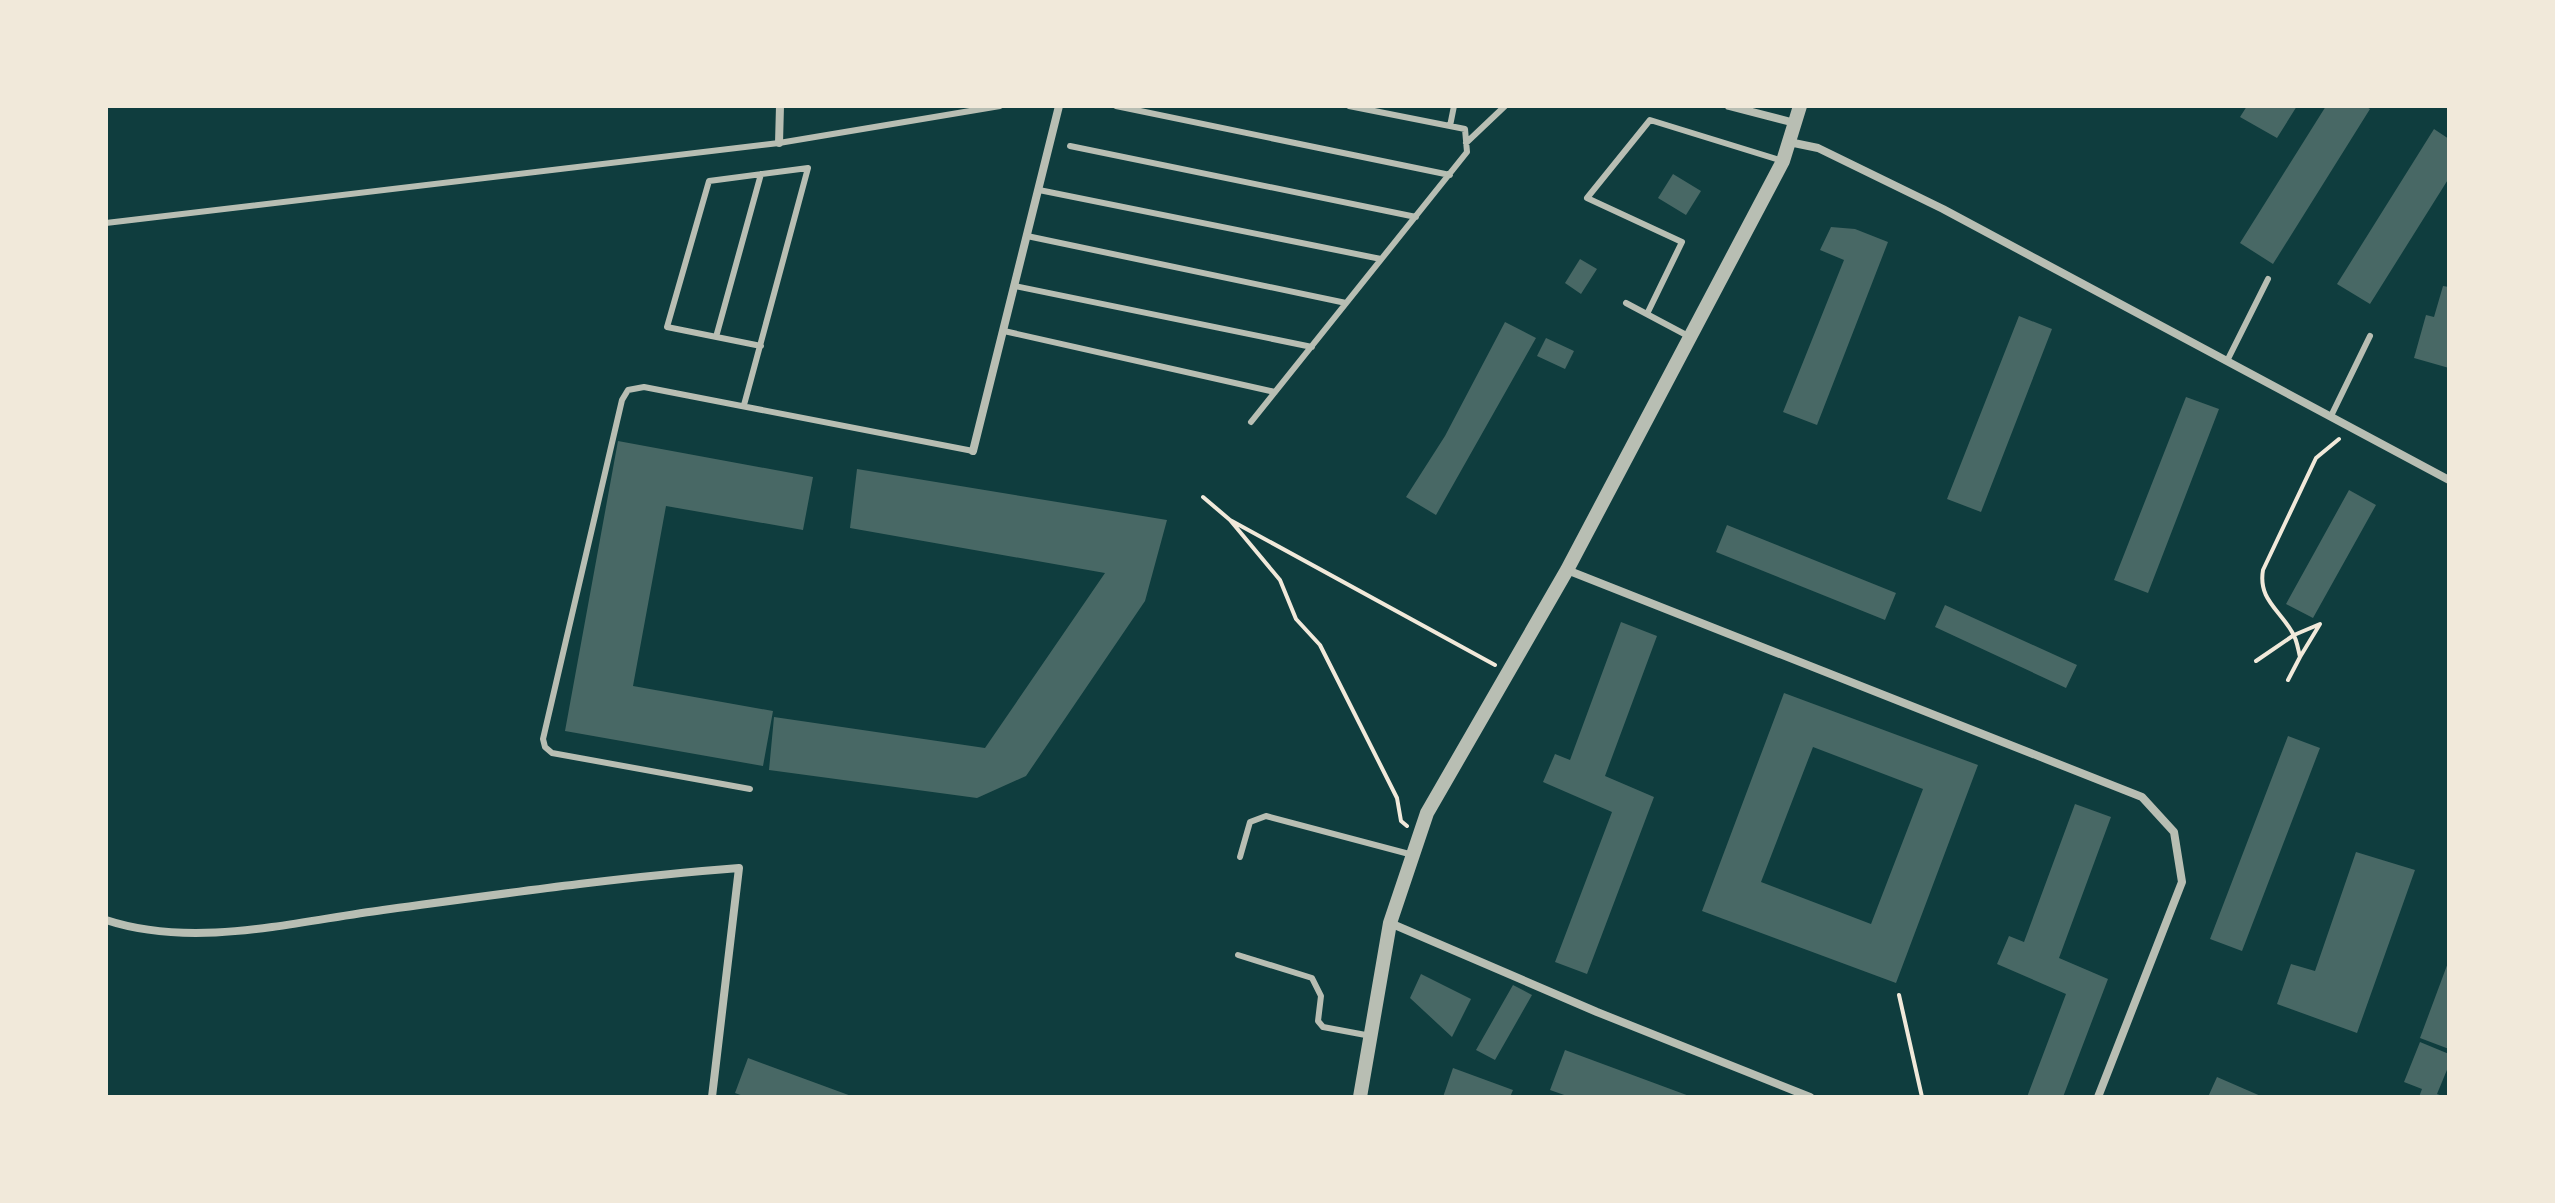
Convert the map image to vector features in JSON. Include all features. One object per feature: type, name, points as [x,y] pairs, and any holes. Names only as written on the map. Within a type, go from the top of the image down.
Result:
[{"type":"street","points":[[779,143],[780,106]]},
{"type":"street","points":[[973,451],[1059,106]]},
{"type":"street","points":[[1729,106],[1796,124]]},
{"type":"street","points":[[1360,1097],[1390,923],[1427,813],[1567,570],[1783,161],[1800,106]]},
{"type":"street","points":[[1789,142],[1818,148],[1943,209],[2449,480]]},
{"type":"street","points":[[1567,570],[2142,797],[2174,832],[2182,882],[2098,1097]]},
{"type":"street","points":[[106,920],[143,930],[207,933],[643,875],[739,868],[712,1097]]},
{"type":"street","points":[[1390,923],[1597,1012],[1810,1097]]},
{"type":"lane","points":[[106,223],[779,143],[1000,106]]},
{"type":"lane","points":[[1116,106],[1450,175]]},
{"type":"lane","points":[[1251,422],[1467,152],[1465,129],[1354,106]]},
{"type":"lane","points":[[1404,117],[1406,106]]},
{"type":"lane","points":[[1450,126],[1454,106]]},
{"type":"lane","points":[[1466,143],[1505,106]]},
{"type":"lane","points":[[1647,314],[1682,242],[1587,198],[1650,120],[1783,161]]},
{"type":"lane","points":[[1070,146],[1416,217]]},
{"type":"lane","points":[[744,405],[761,346],[808,168],[709,181],[667,327],[761,346]]},
{"type":"lane","points":[[716,337],[761,174]]},
{"type":"lane","points":[[1039,190],[1381,259]]},
{"type":"lane","points":[[1027,236],[1346,303]]},
{"type":"lane","points":[[2227,361],[2268,279]]},
{"type":"lane","points":[[1015,286],[1312,347]]},
{"type":"lane","points":[[1626,303],[1690,337]]},
{"type":"lane","points":[[1004,331],[1275,392]]},
{"type":"lane","points":[[2331,416],[2370,336]]},
{"type":"lane","points":[[750,789],[552,753],[545,747],[543,739],[622,400],[628,390],[644,387],[973,451]]},
{"type":"lane","points":[[1240,857],[1250,822],[1266,816],[1413,855]]},
{"type":"lane","points":[[1238,955],[1312,978],[1321,996],[1318,1021],[1323,1027],[1371,1036]]},
{"type":"path","points":[[2300,657],[2294,635],[2270,605],[2260,585],[2263,570],[2316,458],[2339,439]]},
{"type":"path","points":[[1203,497],[1230,520],[1280,580],[1296,619],[1320,645],[1397,798],[1401,821],[1411,829]]},
{"type":"path","points":[[1230,520],[1507,672]]},
{"type":"path","points":[[2256,661],[2294,635],[2320,624],[2288,680]]},
{"type":"path","points":[[1899,995],[1922,1097]]},
{"type":"building","points":[[2247,106],[2297,106],[2277,138],[2240,117]]},
{"type":"building","points":[[2326,106],[2365,106],[2370,109],[2273,264],[2240,243]]},
{"type":"building","points":[[2434,129],[2449,139],[2449,178],[2370,304],[2337,284]]},
{"type":"building","points":[[1673,174],[1701,191],[1686,215],[1658,198]]},
{"type":"building","points":[[1831,227],[1855,229],[1888,242],[1817,425],[1783,412],[1844,260],[1820,250]]},
{"type":"building","points":[[1580,259],[1597,269],[1581,294],[1565,283]]},
{"type":"building","points":[[2443,286],[2449,287],[2449,368],[2414,358],[2426,315],[2434,317]]},
{"type":"building","points":[[2019,316],[2052,329],[1981,512],[1947,499]]},
{"type":"building","points":[[1505,322],[1536,338],[1436,515],[1406,497],[1445,436]]},
{"type":"building","points":[[1546,338],[1574,351],[1565,369],[1537,356]]},
{"type":"building","points":[[2186,397],[2219,409],[2148,593],[2114,580]]},
{"type":"building","points":[[618,441],[813,477],[803,530],[666,506],[633,686],[773,711],[763,766],[565,731]]},
{"type":"building","points":[[857,469],[1167,520],[1145,601],[1026,776],[977,798],[769,770],[774,717],[985,748],[1105,573],[850,528]]},
{"type":"building","points":[[2349,490],[2376,505],[2313,618],[2286,604]]},
{"type":"building","points":[[1727,525],[1896,593],[1885,620],[1716,552]]},
{"type":"building","points":[[1945,605],[2077,665],[2066,688],[1935,627]]},
{"type":"building","points":[[1621,622],[1657,636],[1605,776],[1654,797],[1587,974],[1555,962],[1612,812],[1543,782],[1555,754],[1570,760]]},
{"type":"building","points":[[1784,693],[1978,765],[1896,983],[1702,911]],"holes":[[[1813,747],[1923,789],[1871,924],[1761,882]]]},
{"type":"building","points":[[2288,736],[2320,748],[2242,951],[2210,939]]},
{"type":"building","points":[[2075,804],[2111,817],[2059,958],[2108,979],[2063,1097],[2027,1097],[2066,994],[1997,964],[2009,936],[2024,942]]},
{"type":"building","points":[[2356,852],[2415,870],[2357,1033],[2277,1004],[2291,964],[2315,971]]},
{"type":"building","points":[[2449,960],[2449,1049],[2420,1038]]},
{"type":"building","points":[[1421,974],[1471,999],[1452,1037],[1410,998]]},
{"type":"building","points":[[1513,985],[1532,995],[1495,1060],[1476,1050]]},
{"type":"building","points":[[2420,1042],[2449,1054],[2449,1065],[2437,1094],[2445,1097],[2419,1097],[2422,1089],[2404,1082]]},
{"type":"building","points":[[1565,1050],[1692,1097],[1570,1097],[1550,1090]]},
{"type":"building","points":[[748,1058],[854,1097],[746,1097],[735,1093]]},
{"type":"building","points":[[1453,1068],[1513,1090],[1510,1097],[1443,1097]]},
{"type":"building","points":[[2217,1077],[2263,1097],[2208,1097]]}]
